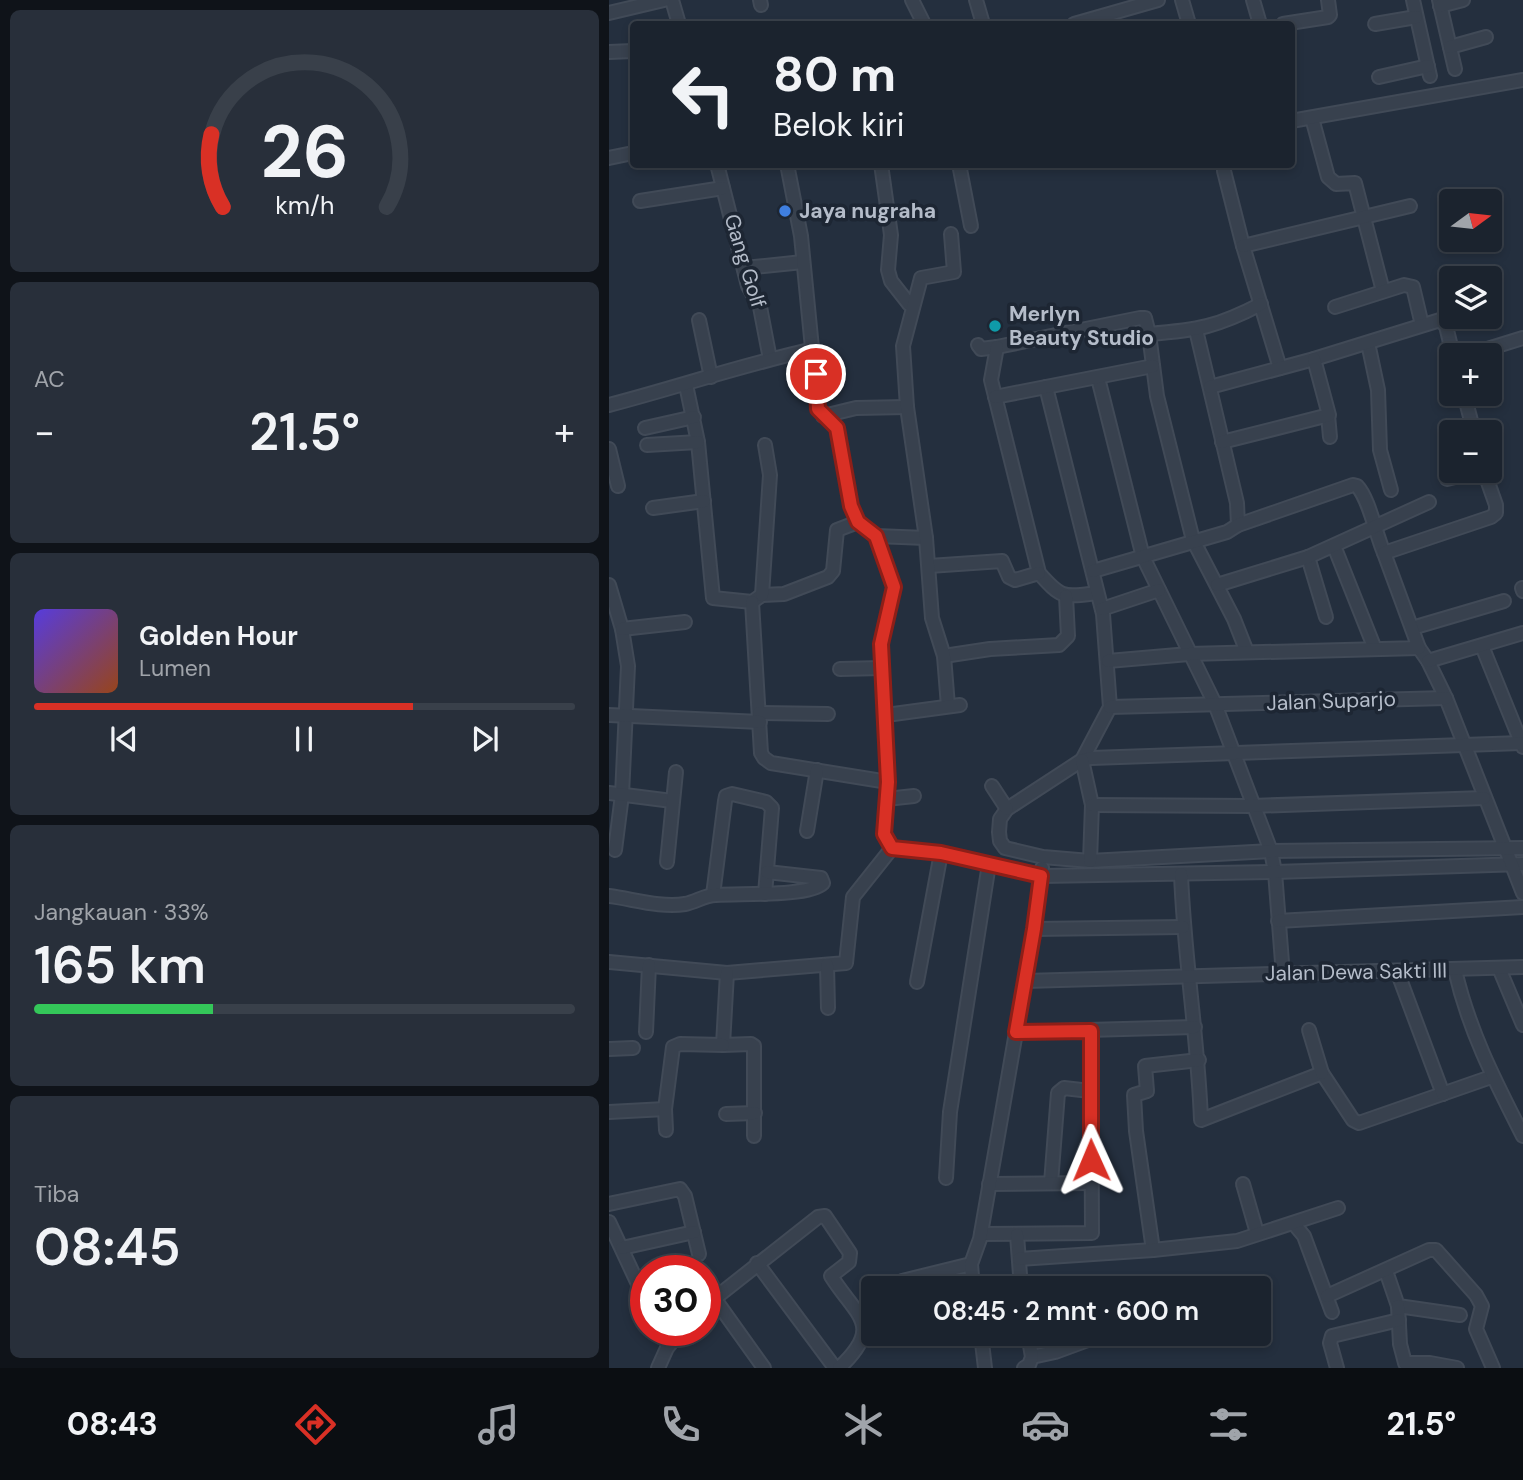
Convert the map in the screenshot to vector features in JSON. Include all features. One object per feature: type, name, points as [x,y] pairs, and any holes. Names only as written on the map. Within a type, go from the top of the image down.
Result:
[{"type":"street","points":[[609,13],[664,0]]},
{"type":"street","points":[[672,0],[678,21]]},
{"type":"street","points":[[912,0],[922,21]]},
{"type":"street","points":[[921,0],[931,21]]},
{"type":"street","points":[[977,0],[982,21]]},
{"type":"street","points":[[1084,21],[1158,0]]},
{"type":"street","points":[[1182,0],[1188,21]]},
{"type":"street","points":[[1253,0],[1260,21]]},
{"type":"street","points":[[1295,22],[1328,17],[1328,0]]},
{"type":"street","points":[[1379,77],[1429,71],[1413,0]]},
{"type":"street","points":[[1455,69],[1439,3],[1463,0]]},
{"type":"street","points":[[1375,24],[1416,17]]},
{"type":"street","points":[[1450,47],[1486,37]]},
{"type":"street","points":[[609,52],[630,51]]},
{"type":"street","points":[[1295,120],[1523,80]]},
{"type":"street","points":[[1312,118],[1328,177],[1336,184],[1355,183],[1383,291]]},
{"type":"street","points":[[609,158],[630,154]]},
{"type":"street","name":"Gang Golf","points":[[718,168],[748,286],[760,307],[770,359]]},
{"type":"street","points":[[788,168],[801,236],[818,409],[837,428],[851,506],[858,522],[876,536],[894,587],[881,644],[888,782],[884,834],[892,848]]},
{"type":"street","points":[[882,168],[891,235],[888,270],[891,281],[913,306]]},
{"type":"street","points":[[960,168],[971,226]]},
{"type":"street","points":[[1225,168],[1243,246],[1280,368]]},
{"type":"street","points":[[640,201],[723,188]]},
{"type":"street","points":[[1243,246],[1410,206]]},
{"type":"street","points":[[885,715],[954,706],[944,656],[932,618],[929,566],[907,407],[903,346],[921,278],[954,272],[951,234]]},
{"type":"street","points":[[744,268],[803,262]]},
{"type":"street","points":[[1335,307],[1403,285],[1412,287],[1422,326]]},
{"type":"street","points":[[1149,334],[1196,330],[1228,321],[1261,304]]},
{"type":"street","points":[[978,345],[981,349],[997,347],[1145,318],[1157,396],[1193,540],[1234,619],[1247,652]]},
{"type":"street","points":[[699,320],[711,377]]},
{"type":"street","points":[[1210,387],[1314,359],[1440,320],[1443,321],[1449,343]]},
{"type":"street","points":[[1196,330],[1237,503],[1238,525]]},
{"type":"street","points":[[1502,344],[1523,338]]},
{"type":"street","points":[[1368,343],[1378,390],[1380,450],[1391,490]]},
{"type":"street","points":[[997,347],[991,380],[1039,573],[1054,590],[1066,596],[1097,593]]},
{"type":"street","points":[[610,402],[686,385],[770,359],[814,349]]},
{"type":"street","points":[[1314,359],[1329,413],[1330,437]]},
{"type":"street","points":[[995,397],[1153,366]]},
{"type":"street","points":[[1098,378],[1143,557],[1215,704],[1271,851],[1283,975]]},
{"type":"street","points":[[686,385],[698,442],[713,598],[757,598],[784,594],[828,577],[833,570],[837,530],[858,522]]},
{"type":"street","points":[[1046,387],[1103,609],[1108,661],[1110,706],[1082,760],[1092,805],[1090,861]]},
{"type":"street","points":[[823,416],[856,408],[907,407]]},
{"type":"street","points":[[1222,442],[1328,415]]},
{"type":"street","points":[[645,428],[694,417]]},
{"type":"street","points":[[647,444],[698,442]]},
{"type":"street","points":[[765,445],[770,475],[757,598],[761,753],[771,763],[888,782]]},
{"type":"street","points":[[609,449],[618,486]]},
{"type":"street","points":[[1384,553],[1491,517],[1496,513],[1496,505],[1488,483]]},
{"type":"street","points":[[1093,571],[1227,532],[1238,525],[1353,485],[1357,486],[1363,493],[1419,648],[1446,698],[1506,848],[1518,864],[1523,894]]},
{"type":"street","points":[[653,508],[704,501]]},
{"type":"street","points":[[1217,585],[1308,557],[1429,502]]},
{"type":"street","points":[[876,536],[926,538]]},
{"type":"street","points":[[1334,546],[1375,649]]},
{"type":"street","points":[[1308,557],[1326,618]]},
{"type":"street","points":[[929,566],[1002,561],[1009,577],[1015,580],[1039,573]]},
{"type":"street","points":[[609,588],[622,629],[628,666],[627,716],[616,794],[615,850]]},
{"type":"street","points":[[1103,609],[1159,590]]},
{"type":"street","points":[[944,656],[989,649],[1059,645],[1068,636],[1066,596]]},
{"type":"street","points":[[1412,628],[1504,601]]},
{"type":"street","points":[[622,629],[685,622]]},
{"type":"street","points":[[1428,661],[1523,633]]},
{"type":"street","points":[[1482,646],[1522,745],[1091,758],[1082,760],[1007,809],[1000,819],[1000,841],[1005,848],[1044,857],[1090,861],[1271,851],[1523,848]]},
{"type":"street","points":[[1108,661],[1189,654],[1419,648]]},
{"type":"street","points":[[840,669],[882,668]]},
{"type":"street","name":"Jalan Suparjo","points":[[1110,706],[1446,698]]},
{"type":"street","points":[[609,715],[760,718],[828,714]]},
{"type":"street","points":[[807,831],[817,770]]},
{"type":"street","points":[[667,862],[676,772]]},
{"type":"street","points":[[992,786],[1007,809]]},
{"type":"street","points":[[616,794],[672,801]]},
{"type":"street","points":[[713,895],[726,796],[732,794],[766,802],[772,808],[765,894]]},
{"type":"street","points":[[886,799],[914,796]]},
{"type":"street","points":[[1092,805],[1252,806],[1484,798]]},
{"type":"street","points":[[892,848],[941,853],[1041,876],[1518,864]]},
{"type":"street","points":[[609,962],[727,973],[845,962],[853,897],[892,848]]},
{"type":"street","points":[[917,982],[941,853]]},
{"type":"street","points":[[972,1276],[971,1264],[981,1234],[1044,857]]},
{"type":"street","points":[[946,1178],[950,1112],[989,864]]},
{"type":"street","points":[[609,896],[684,904],[713,895],[765,894],[819,887],[823,883],[821,878],[767,872]]},
{"type":"street","points":[[1181,874],[1183,926],[1199,1060],[1201,1120],[1322,1073]]},
{"type":"street","points":[[1277,921],[1523,907]]},
{"type":"street","points":[[1034,929],[1183,926]]},
{"type":"street","points":[[646,1032],[649,965]]},
{"type":"street","points":[[827,965],[828,1008]]},
{"type":"street","name":"Jalan Dewa Sakti III","points":[[1025,981],[1523,967]]},
{"type":"street","points":[[1499,968],[1523,1025]]},
{"type":"street","points":[[1455,970],[1468,1018],[1491,1077],[1523,1136]]},
{"type":"street","points":[[1397,971],[1443,1094]]},
{"type":"street","points":[[723,1045],[727,973]]},
{"type":"street","points":[[1016,1032],[1195,1027]]},
{"type":"street","points":[[1309,1030],[1322,1073],[1353,1120],[1359,1123],[1491,1077]]},
{"type":"street","points":[[981,1234],[1092,1233],[1091,1031]]},
{"type":"street","points":[[666,1130],[673,1047],[680,1044],[751,1044],[754,1046],[754,1136]]},
{"type":"street","points":[[609,1049],[633,1048]]},
{"type":"street","points":[[1153,1250],[1136,1131],[1134,1095],[1147,1091],[1145,1066],[1199,1060]]},
{"type":"street","points":[[1051,1183],[1058,1093],[1064,1088],[1090,1091]]},
{"type":"street","points":[[609,1112],[666,1109]]},
{"type":"street","points":[[726,1114],[755,1113]]},
{"type":"street","points":[[989,1184],[1091,1183]]},
{"type":"street","points":[[1243,1184],[1257,1233]]},
{"type":"street","points":[[609,1204],[680,1189],[685,1196],[699,1254]]},
{"type":"street","points":[[1019,1259],[1237,1241],[1338,1208]]},
{"type":"street","points":[[721,1293],[757,1263],[818,1217],[825,1216],[850,1253],[849,1262],[831,1276],[860,1315],[864,1327],[863,1338],[855,1353],[837,1368],[757,1263]]},
{"type":"street","points":[[609,1222],[630,1266]]},
{"type":"street","points":[[1294,1224],[1304,1237],[1332,1312]]},
{"type":"street","points":[[622,1248],[694,1232]]},
{"type":"street","points":[[1017,1235],[1020,1276]]},
{"type":"street","points":[[1327,1296],[1429,1250],[1436,1250],[1479,1300],[1476,1329],[1493,1368]]},
{"type":"street","points":[[922,1276],[971,1264]]},
{"type":"street","points":[[1386,1271],[1398,1306],[1402,1365],[1422,1362],[1457,1368]]},
{"type":"street","points":[[1398,1306],[1459,1315]]},
{"type":"street","points":[[721,1317],[757,1365]]},
{"type":"street","points":[[1337,1368],[1330,1343],[1332,1336],[1399,1320]]},
{"type":"street","points":[[658,1368],[671,1346]]},
{"type":"street","points":[[983,1346],[985,1368]]},
{"type":"street","points":[[1028,1363],[1071,1346]]},
{"type":"place","name":"Jaya nugraha","points":[[785,211]]},
{"type":"place","name":"Merlyn Beauty Studio","points":[[995,326]]},
{"type":"route","points":[[816,374],[818,409],[837,428],[851,506],[858,522],[876,536],[894,587],[881,644],[888,782],[884,834],[892,848],[941,853],[1041,876],[1016,1032],[1091,1031],[1091,1160]]}]
